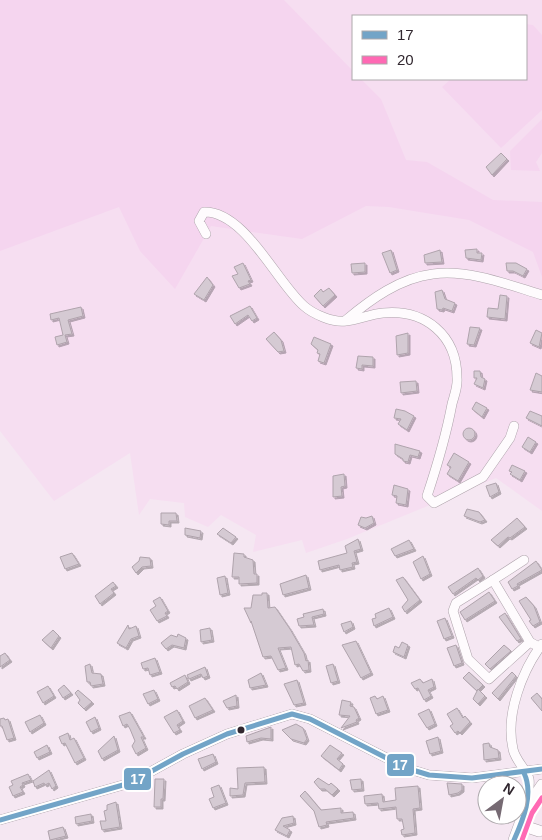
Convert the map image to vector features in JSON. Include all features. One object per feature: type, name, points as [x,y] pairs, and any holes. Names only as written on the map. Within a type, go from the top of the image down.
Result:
[{"type":"main road","points":[[527,809],[542,785]]},
{"type":"main road","points":[[514,840],[519,825]]},
{"type":"main road","points":[[526,825],[537,833]]},
{"type":"street","points":[[206,234],[199,221],[204,212],[212,212],[224,218],[262,251],[293,294],[306,308],[316,315],[344,322],[382,313],[407,313],[433,324],[452,349],[458,379],[445,437],[427,496],[434,502],[483,477],[510,438],[514,426]]},
{"type":"street","points":[[344,322],[366,303],[398,285],[433,274],[460,275],[492,281],[542,295]]},
{"type":"street","points":[[524,560],[456,603],[453,611],[468,660],[489,679],[530,642]]},
{"type":"street","points":[[493,580],[530,642],[541,645],[521,686],[512,725],[513,749],[524,773]]},
{"type":"street","points":[[0,820],[130,782],[183,754],[227,734],[292,714],[310,720],[419,773],[458,778],[524,773],[542,769]]},
{"type":"street","points":[[527,777],[529,780],[527,792]]},
{"type":"shaded area","points":[[0,0],[542,0],[542,511],[496,478],[347,539],[306,553],[302,540],[253,552],[256,535],[221,515],[208,527],[185,517],[184,503],[150,499],[139,515],[130,453],[54,501],[0,431]]},
{"type":"shaded area","points":[[0,0],[284,0],[352,70],[352,80],[362,80],[381,99],[406,160],[427,162],[493,200],[542,202],[542,277],[533,252],[469,220],[389,207],[366,206],[302,239],[211,226],[175,289],[140,251],[119,207],[0,251]]},
{"type":"shaded area","points":[[527,24],[533,25],[542,35],[542,110],[501,148],[442,87],[450,80],[527,80]]},
{"type":"shaded area","points":[[542,119],[542,153],[536,162],[540,171],[511,170],[510,151]]},
{"type":"building","points":[[501,153],[507,159],[492,175],[486,167]]},
{"type":"building","points":[[477,249],[477,253],[482,253],[481,260],[466,258],[465,250]]},
{"type":"building","points":[[391,250],[397,270],[390,273],[382,253]]},
{"type":"building","points":[[440,250],[442,262],[425,263],[424,255]]},
{"type":"building","points":[[243,263],[251,280],[248,281],[250,284],[239,288],[232,276],[238,274],[234,267]]},
{"type":"building","points":[[365,263],[365,272],[352,273],[351,264]]},
{"type":"building","points":[[506,263],[516,263],[527,269],[523,276],[513,271],[507,271]]},
{"type":"building","points":[[207,277],[213,285],[204,300],[194,294]]},
{"type":"building","points":[[329,288],[335,295],[323,306],[314,296],[321,289],[323,292]]},
{"type":"building","points":[[442,290],[445,299],[455,303],[452,311],[443,308],[442,310],[437,309],[435,292]]},
{"type":"building","points":[[500,295],[507,296],[505,319],[487,317],[488,308],[498,309]]},
{"type":"building","points":[[250,306],[257,318],[252,321],[248,315],[235,324],[230,316]]},
{"type":"building","points":[[81,307],[83,316],[68,320],[72,334],[65,335],[67,342],[57,345],[55,337],[63,335],[59,318],[51,320],[50,314]]},
{"type":"building","points":[[470,327],[480,328],[474,345],[467,344]]},
{"type":"building","points":[[536,330],[542,333],[539,347],[530,343]]},
{"type":"building","points":[[274,332],[281,340],[284,351],[278,352],[266,339]]},
{"type":"building","points":[[408,333],[408,353],[397,355],[396,336]]},
{"type":"building","points":[[314,337],[331,344],[324,363],[318,361],[320,354],[317,353],[318,350],[311,344]]},
{"type":"building","points":[[358,356],[373,357],[373,366],[362,365],[362,369],[356,368]]},
{"type":"building","points":[[474,371],[480,371],[481,377],[485,379],[483,388],[474,384],[477,378],[474,378]]},
{"type":"building","points":[[536,373],[542,376],[542,392],[530,390]]},
{"type":"building","points":[[416,381],[417,391],[401,393],[400,382]]},
{"type":"building","points":[[476,402],[487,408],[482,417],[472,409]]},
{"type":"building","points":[[396,409],[414,416],[407,430],[398,424],[401,419],[394,418]]},
{"type":"building","points":[[530,411],[542,416],[542,426],[526,418]]},
{"type":"building","points":[[467,428],[471,428],[475,434],[471,440],[467,440],[463,436],[463,432]]},
{"type":"building","points":[[528,437],[536,442],[530,452],[522,447]]},
{"type":"building","points":[[395,444],[420,451],[418,457],[410,455],[408,462],[403,461],[403,459],[395,454]]},
{"type":"building","points":[[454,453],[469,462],[458,481],[447,474],[451,467],[447,465]]},
{"type":"building","points":[[512,465],[525,471],[520,480],[510,474],[512,472],[509,471]]},
{"type":"building","points":[[344,474],[345,486],[341,487],[342,496],[333,497],[333,476]]},
{"type":"building","points":[[496,483],[499,492],[490,497],[486,486]]},
{"type":"building","points":[[394,485],[408,489],[406,505],[396,503],[397,496],[392,495]]},
{"type":"building","points":[[467,509],[479,512],[485,520],[480,522],[464,516]]},
{"type":"building","points":[[161,513],[176,513],[177,521],[169,521],[169,525],[161,524]]},
{"type":"building","points":[[372,516],[374,523],[365,528],[358,525],[361,517]]},
{"type":"building","points":[[517,518],[525,527],[510,538],[508,537],[498,546],[491,540]]},
{"type":"building","points":[[185,528],[201,531],[200,538],[185,535]]},
{"type":"building","points":[[223,528],[236,537],[231,543],[217,534]]},
{"type":"building","points":[[358,539],[361,549],[354,551],[357,562],[352,563],[353,567],[340,570],[339,565],[320,570],[318,561],[347,553],[345,546]]},
{"type":"building","points":[[409,540],[414,549],[395,556],[391,549]]},
{"type":"building","points":[[72,553],[79,564],[65,569],[60,557]]},
{"type":"building","points":[[234,553],[244,554],[244,557],[253,560],[254,574],[257,574],[257,583],[239,584],[239,577],[232,577]]},
{"type":"building","points":[[423,556],[430,574],[421,579],[413,562]]},
{"type":"building","points":[[140,557],[150,558],[151,566],[142,567],[136,573],[132,567],[139,561]]},
{"type":"building","points":[[536,561],[542,570],[517,584],[518,586],[512,589],[508,582]]},
{"type":"building","points":[[478,568],[483,576],[478,580],[476,578],[453,594],[448,587]]},
{"type":"building","points":[[306,575],[309,588],[283,595],[280,584]]},
{"type":"building","points":[[225,576],[228,593],[220,595],[217,578]]},
{"type":"building","points":[[403,577],[420,600],[405,612],[402,607],[408,600],[396,580]]},
{"type":"building","points":[[113,582],[116,586],[111,589],[114,593],[100,604],[95,596]]},
{"type":"building","points":[[489,592],[495,601],[465,620],[460,612]]},
{"type":"building","points":[[262,593],[267,593],[268,608],[275,607],[290,629],[304,653],[306,661],[308,660],[309,670],[303,671],[299,664],[295,665],[291,647],[278,648],[286,668],[278,670],[271,656],[263,657],[251,621],[251,623],[244,608],[251,608],[253,595],[262,595]]},
{"type":"building","points":[[160,597],[168,611],[165,613],[167,616],[157,621],[150,610],[156,606],[153,601]]},
{"type":"building","points":[[526,597],[534,606],[540,622],[533,626],[519,601]]},
{"type":"building","points":[[389,608],[393,617],[374,626],[372,619],[376,618],[375,614]]},
{"type":"building","points":[[323,609],[324,614],[312,617],[314,625],[299,626],[297,619],[304,617],[303,614]]},
{"type":"building","points":[[505,613],[521,639],[517,641],[499,617]]},
{"type":"building","points":[[445,618],[452,636],[444,639],[437,621]]},
{"type":"building","points":[[351,621],[353,627],[344,632],[341,624]]},
{"type":"building","points":[[128,625],[129,629],[136,626],[139,636],[131,639],[126,648],[117,643]]},
{"type":"building","points":[[210,628],[212,640],[201,642],[200,630]]},
{"type":"building","points":[[53,630],[59,636],[51,648],[42,640]]},
{"type":"building","points":[[178,634],[186,638],[184,648],[172,645],[166,649],[161,643],[171,635],[177,637]]},
{"type":"building","points":[[356,641],[371,673],[361,678],[342,645]]},
{"type":"building","points":[[402,642],[408,645],[404,657],[393,652],[395,646],[399,648]]},
{"type":"building","points":[[456,645],[462,663],[454,666],[447,648]]},
{"type":"building","points":[[504,645],[511,651],[490,669],[485,664]]},
{"type":"building","points":[[5,653],[10,660],[0,667],[0,656]]},
{"type":"building","points":[[155,658],[160,672],[150,675],[148,668],[143,669],[141,663]]},
{"type":"building","points":[[90,664],[92,673],[101,674],[103,684],[91,686],[90,682],[87,682],[85,666]]},
{"type":"building","points":[[333,664],[338,681],[331,683],[326,666]]},
{"type":"building","points":[[205,667],[208,676],[203,678],[201,674],[189,679],[187,675]]},
{"type":"building","points":[[469,672],[483,685],[477,691],[463,678]]},
{"type":"building","points":[[512,672],[516,676],[498,699],[492,693]]},
{"type":"building","points":[[261,673],[266,685],[250,688],[248,680]]},
{"type":"building","points":[[185,675],[188,682],[177,689],[175,686],[172,687],[170,683]]},
{"type":"building","points":[[420,679],[423,683],[432,679],[434,687],[428,690],[431,696],[424,700],[418,688],[415,689],[411,683]]},
{"type":"building","points":[[297,680],[304,703],[294,705],[284,684]]},
{"type":"building","points":[[64,685],[71,693],[63,698],[58,690]]},
{"type":"building","points":[[48,686],[54,696],[43,703],[37,692]]},
{"type":"building","points":[[478,689],[485,696],[478,704],[473,699]]},
{"type":"building","points":[[78,690],[92,702],[84,709],[78,703],[80,700],[75,693]]},
{"type":"building","points":[[154,690],[158,699],[148,704],[143,694]]},
{"type":"building","points":[[537,693],[542,699],[542,711],[531,698]]},
{"type":"building","points":[[236,695],[237,706],[227,708],[223,701]]},
{"type":"building","points":[[375,696],[377,699],[383,696],[388,710],[376,714],[370,698]]},
{"type":"building","points":[[205,698],[213,710],[195,718],[189,706]]},
{"type":"building","points":[[342,700],[351,702],[350,706],[354,707],[359,718],[356,720],[357,722],[341,728],[350,716],[339,715]]},
{"type":"building","points":[[457,708],[463,718],[465,716],[470,722],[460,733],[458,731],[455,733],[450,726],[453,724],[447,714]]},
{"type":"building","points":[[429,709],[435,724],[427,728],[418,714]]},
{"type":"building","points":[[177,710],[183,721],[177,725],[180,730],[174,733],[164,717]]},
{"type":"building","points":[[130,712],[144,737],[141,737],[146,748],[136,754],[132,746],[135,741],[130,729],[127,724],[123,726],[119,716]]},
{"type":"building","points":[[40,715],[44,723],[30,732],[25,722]]},
{"type":"building","points":[[95,717],[99,728],[91,732],[86,722]]},
{"type":"building","points":[[4,718],[5,720],[8,719],[14,738],[7,740],[2,726],[0,726],[0,719]]},
{"type":"building","points":[[296,724],[303,728],[307,739],[304,743],[291,739],[282,730]]},
{"type":"building","points":[[271,727],[271,739],[261,738],[247,742],[246,736]]},
{"type":"building","points":[[68,733],[70,740],[74,738],[84,758],[75,763],[65,743],[62,744],[59,737]]},
{"type":"building","points":[[114,736],[118,750],[102,759],[98,751]]},
{"type":"building","points":[[438,737],[441,751],[430,754],[426,741]]},
{"type":"building","points":[[489,743],[490,747],[498,750],[499,758],[484,760],[483,744]]},
{"type":"building","points":[[47,745],[50,752],[37,758],[34,752]]},
{"type":"building","points":[[330,745],[342,753],[337,759],[343,764],[339,770],[321,756]]},
{"type":"building","points":[[213,754],[216,762],[202,769],[198,759]]},
{"type":"building","points":[[264,767],[265,782],[245,783],[243,795],[230,796],[230,788],[238,789],[237,768]]},
{"type":"building","points":[[49,770],[56,786],[52,789],[49,783],[45,785],[44,783],[35,787],[33,781]]},
{"type":"building","points":[[28,774],[31,780],[22,783],[23,785],[20,787],[23,792],[13,796],[9,787],[13,785],[11,781]]},
{"type":"building","points":[[318,778],[329,785],[331,783],[338,789],[332,795],[325,789],[320,789],[314,782]]},
{"type":"building","points":[[155,779],[164,779],[161,807],[154,807]]},
{"type":"building","points":[[361,779],[362,789],[352,790],[350,780]]},
{"type":"building","points":[[447,783],[462,784],[462,790],[449,795]]},
{"type":"building","points":[[219,785],[226,803],[213,808],[209,799],[214,797],[211,788]]},
{"type":"building","points":[[418,786],[420,808],[413,809],[415,833],[402,835],[401,830],[404,829],[402,819],[397,819],[396,807],[379,809],[378,803],[365,804],[364,796],[382,794],[383,802],[396,800],[395,788]]},
{"type":"building","points":[[305,791],[321,810],[341,808],[341,813],[353,812],[354,818],[326,822],[327,825],[319,827],[314,811],[300,796]]},
{"type":"building","points":[[116,802],[120,827],[102,830],[100,821],[106,821],[104,811],[107,810],[107,805]]},
{"type":"building","points":[[91,814],[92,821],[76,824],[75,817]]},
{"type":"building","points":[[293,816],[294,823],[283,826],[290,830],[287,836],[275,830],[282,818]]},
{"type":"building","points":[[63,827],[66,836],[50,840],[48,831]]},
{"type":"transit line","name":"17","points":[[0,820],[130,783],[183,754],[227,734],[292,714],[310,719],[406,768],[429,775],[472,778],[542,769]]},
{"type":"transit line","name":"17","points":[[514,840],[524,816],[528,798],[527,781],[524,773]]},
{"type":"transit line","name":"20","points":[[522,840],[532,813],[542,798]]}]
